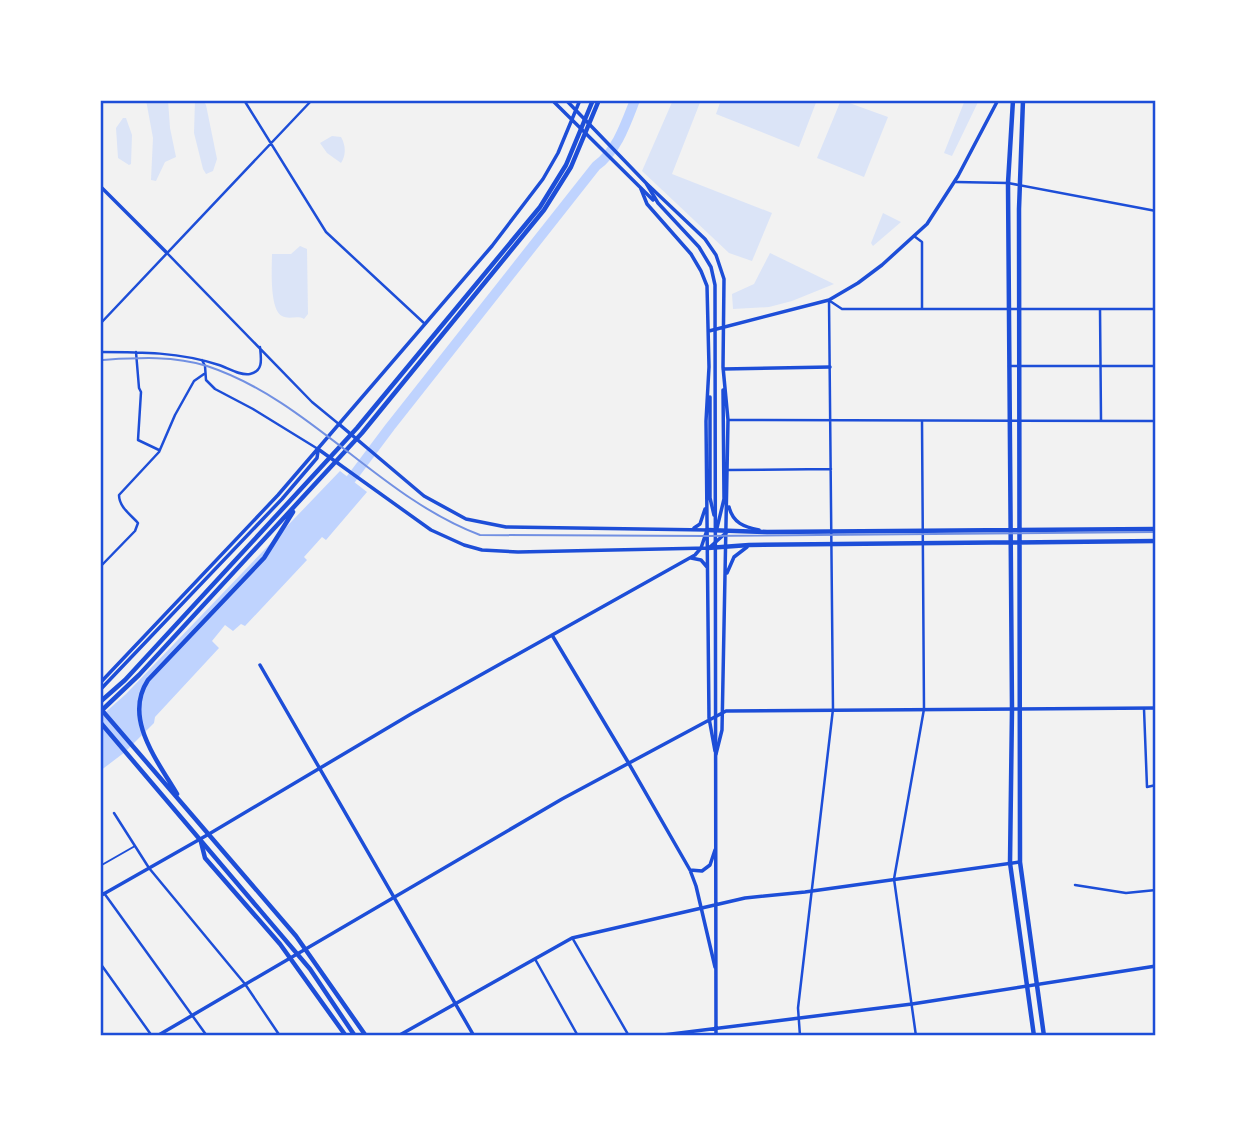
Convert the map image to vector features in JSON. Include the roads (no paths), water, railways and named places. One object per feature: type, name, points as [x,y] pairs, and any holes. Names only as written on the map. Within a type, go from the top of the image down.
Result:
[{"type":"main road","points":[[100,702],[125,680],[357,428],[540,207],[566,165],[593,100]]},
{"type":"main road","points":[[366,1036],[306,949],[100,710],[139,675],[362,433],[544,210],[570,167],[598,100]]},
{"type":"main road","points":[[1013,100],[1008,183],[1012,709],[1010,863],[1034,1036]]},
{"type":"main road","points":[[1023,100],[1019,309],[1020,862],[1044,1036]]},
{"type":"main road","points":[[184,806],[143,733],[138,710],[142,688],[264,558],[296,506]]},
{"type":"main road","points":[[707,530],[767,532],[1156,529]]},
{"type":"main road","points":[[708,548],[749,545],[1156,541]]},
{"type":"main road","points":[[100,722],[297,954],[355,1036]]},
{"type":"main road","points":[[200,839],[205,858],[291,958],[345,1036]]},
{"type":"street","points":[[244,100],[326,232],[425,324]]},
{"type":"street","points":[[100,324],[312,100]]},
{"type":"street","points":[[552,100],[573,118],[699,247],[711,267],[715,285],[716,1036]]},
{"type":"street","points":[[566,100],[646,183],[705,239],[716,255],[724,279],[724,499],[717,527]]},
{"type":"street","points":[[100,683],[278,495],[526,204],[558,153],[580,100]]},
{"type":"street","points":[[709,331],[829,300],[858,283],[927,224],[954,182],[998,100]]},
{"type":"street","points":[[954,182],[1008,183],[1156,211]]},
{"type":"street","points":[[646,183],[657,203]]},
{"type":"street","points":[[100,186],[260,346],[312,402],[437,505],[466,519],[506,527],[707,530]]},
{"type":"street","points":[[641,188],[645,201],[691,254],[702,271],[707,286],[710,498],[717,527]]},
{"type":"street","points":[[914,236],[922,242],[922,309]]},
{"type":"street","points":[[829,300],[842,309],[1156,309]]},
{"type":"street","points":[[800,1036],[798,1017],[833,709],[829,300]]},
{"type":"street","points":[[1100,309],[1101,420]]},
{"type":"street","points":[[100,352],[135,352],[202,360],[241,373],[252,373],[261,365],[260,346]]},
{"type":"street","points":[[135,352],[141,393],[138,440],[160,450]]},
{"type":"street","points":[[202,360],[205,366],[204,374],[215,389],[318,449],[431,530],[464,545],[482,550],[518,552],[708,548],[727,532]]},
{"type":"street","points":[[1009,366],[1156,366]]},
{"type":"street","points":[[709,367],[706,421],[709,718],[716,756]]},
{"type":"street","points":[[723,368],[830,367]]},
{"type":"street","points":[[716,756],[722,730],[727,547],[728,421],[723,368]]},
{"type":"street","points":[[100,567],[135,531],[138,523],[124,509],[119,495],[160,450],[194,381],[204,374]]},
{"type":"street","points":[[728,421],[1156,421]]},
{"type":"street","points":[[916,1036],[894,879],[924,709],[922,421]]},
{"type":"street","points":[[100,690],[282,499],[317,458],[318,449]]},
{"type":"street","points":[[727,470],[831,470]]},
{"type":"street","points":[[689,530],[700,524],[706,496]]},
{"type":"street","points":[[727,502],[730,514],[739,524],[767,532]]},
{"type":"street","points":[[207,1036],[102,894],[688,558],[701,548],[707,530]]},
{"type":"street","points":[[726,582],[727,571],[734,557],[749,545]]},
{"type":"street","points":[[688,558],[701,560],[707,566],[708,572]]},
{"type":"street","points":[[552,635],[690,870],[715,967]]},
{"type":"street","points":[[260,665],[474,1036]]},
{"type":"street","points":[[1144,708],[1147,786],[1156,785]]},
{"type":"street","points":[[100,963],[154,1036],[628,762],[726,711],[1156,708]]},
{"type":"street","points":[[114,813],[149,869],[245,984],[280,1036]]},
{"type":"street","points":[[690,870],[702,871],[709,865],[715,848]]},
{"type":"street","points":[[398,1036],[572,938],[701,906],[745,898],[1020,862]]},
{"type":"street","points":[[1075,885],[1126,892],[1156,890]]},
{"type":"street","points":[[572,938],[629,1036]]},
{"type":"street","points":[[535,959],[578,1036]]},
{"type":"street","points":[[655,1036],[912,1004],[1156,966]]},
{"type":"street","points":[[710,1036],[715,1029]]},
{"type":"lane","points":[[100,866],[135,846]]},
{"type":"water","points":[[340,471],[367,492],[326,540],[322,537],[304,557],[307,560],[245,626],[241,624],[233,631],[225,625],[212,641],[219,648],[155,717],[154,723],[125,752],[100,771],[100,717],[126,694]]},
{"type":"waterway","points":[[351,479],[596,166],[610,153],[635,100]]},
{"type":"tram line","points":[[100,360],[180,360],[207,366],[244,381],[312,424],[409,497],[443,518],[480,535],[1156,532]]}]
